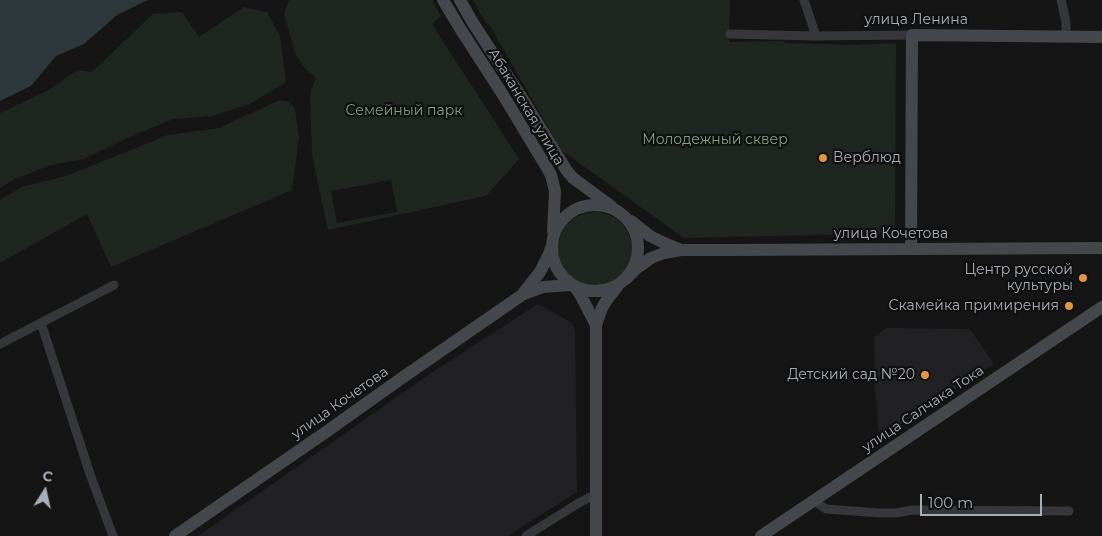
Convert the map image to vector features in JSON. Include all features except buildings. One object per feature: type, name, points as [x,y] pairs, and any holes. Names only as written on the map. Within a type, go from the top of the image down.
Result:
[{"type":"main road","name":"Абаканская улица","points":[[443,0],[551,175],[555,191],[552,242]]},
{"type":"main road","name":"Абаканская улица","points":[[460,0],[567,172],[620,212]]},
{"type":"main road","points":[[911,250],[912,35]]},
{"type":"main road","name":"улица Ленина","points":[[912,35],[1102,37]]},
{"type":"main road","points":[[596,326],[584,301],[573,286],[557,270],[552,242],[562,220],[574,210],[580,207],[602,205],[620,212],[632,224],[638,238],[639,253],[635,267],[606,300],[596,326],[596,536]]},
{"type":"main road","name":"улица Кочетова","points":[[620,212],[650,236],[681,250]]},
{"type":"main road","name":"улица Кочетова","points":[[175,536],[522,294],[540,272],[552,242]]},
{"type":"main road","name":"улица Кочетова","points":[[625,280],[651,258],[681,250],[1102,248]]},
{"type":"main road","points":[[573,286],[591,292],[600,292],[608,290],[625,280]]},
{"type":"main road","name":"улица Кочетова","points":[[522,294],[543,287],[573,286]]},
{"type":"main road","name":"улица Салчака Тока","points":[[761,536],[1102,307]]},
{"type":"street","points":[[804,0],[816,36]]},
{"type":"street","points":[[1061,0],[1066,22],[1066,36]]},
{"type":"street","name":"улица Ленина","points":[[730,34],[816,36],[912,35]]},
{"type":"street","points":[[0,344],[114,285]]},
{"type":"street","points":[[41,323],[91,477],[113,536]]},
{"type":"street","points":[[526,536],[596,494]]},
{"type":"street","points":[[815,500],[826,509],[871,512],[896,513],[912,510],[1069,511]]},
{"type":"shaded area","points":[[0,0],[148,0],[117,15],[84,44],[56,56],[31,86],[0,101]]},
{"type":"shaded area","points":[[538,304],[572,323],[575,332],[577,492],[508,536],[198,536],[431,373]]},
{"type":"shaded area","name":"Детский сад №20","points":[[886,328],[970,329],[994,364],[879,438],[874,337]]},
{"type":"green space","name":"Семейный парк","points":[[289,0],[432,0],[441,16],[432,24],[519,159],[486,196],[328,230],[312,153],[310,95],[316,78],[303,66],[295,53],[284,13]],"holes":[[[391,180],[397,212],[337,223],[331,191]]]},
{"type":"green space","name":"Молодежный сквер","points":[[473,0],[730,0],[729,42],[784,41],[785,43],[854,45],[896,43],[895,233],[684,238],[561,150],[489,24],[486,23]]},
{"type":"green space","points":[[244,7],[267,12],[280,36],[286,82],[250,104],[212,116],[173,119],[127,138],[84,159],[50,165],[15,179],[0,188],[0,113],[47,91],[78,70],[92,72],[153,14],[182,12],[199,37]]},
{"type":"green space","points":[[280,100],[290,102],[295,109],[299,137],[292,190],[111,267],[87,214],[0,263],[0,200],[22,187],[66,176],[168,135],[219,128]]},
{"type":"green space","points":[[588,212],[602,212],[616,218],[626,228],[632,242],[630,263],[616,280],[602,286],[588,286],[574,280],[564,270],[558,256],[558,242],[564,228],[574,218]]},
{"type":"place","name":"Верблюд","points":[[823,158]]},
{"type":"place","name":"Центр русской культуры","points":[[1083,278]]},
{"type":"place","name":"Скамейка примирения","points":[[1069,306]]},
{"type":"place","name":"Детский сад №20","points":[[925,375]]}]
